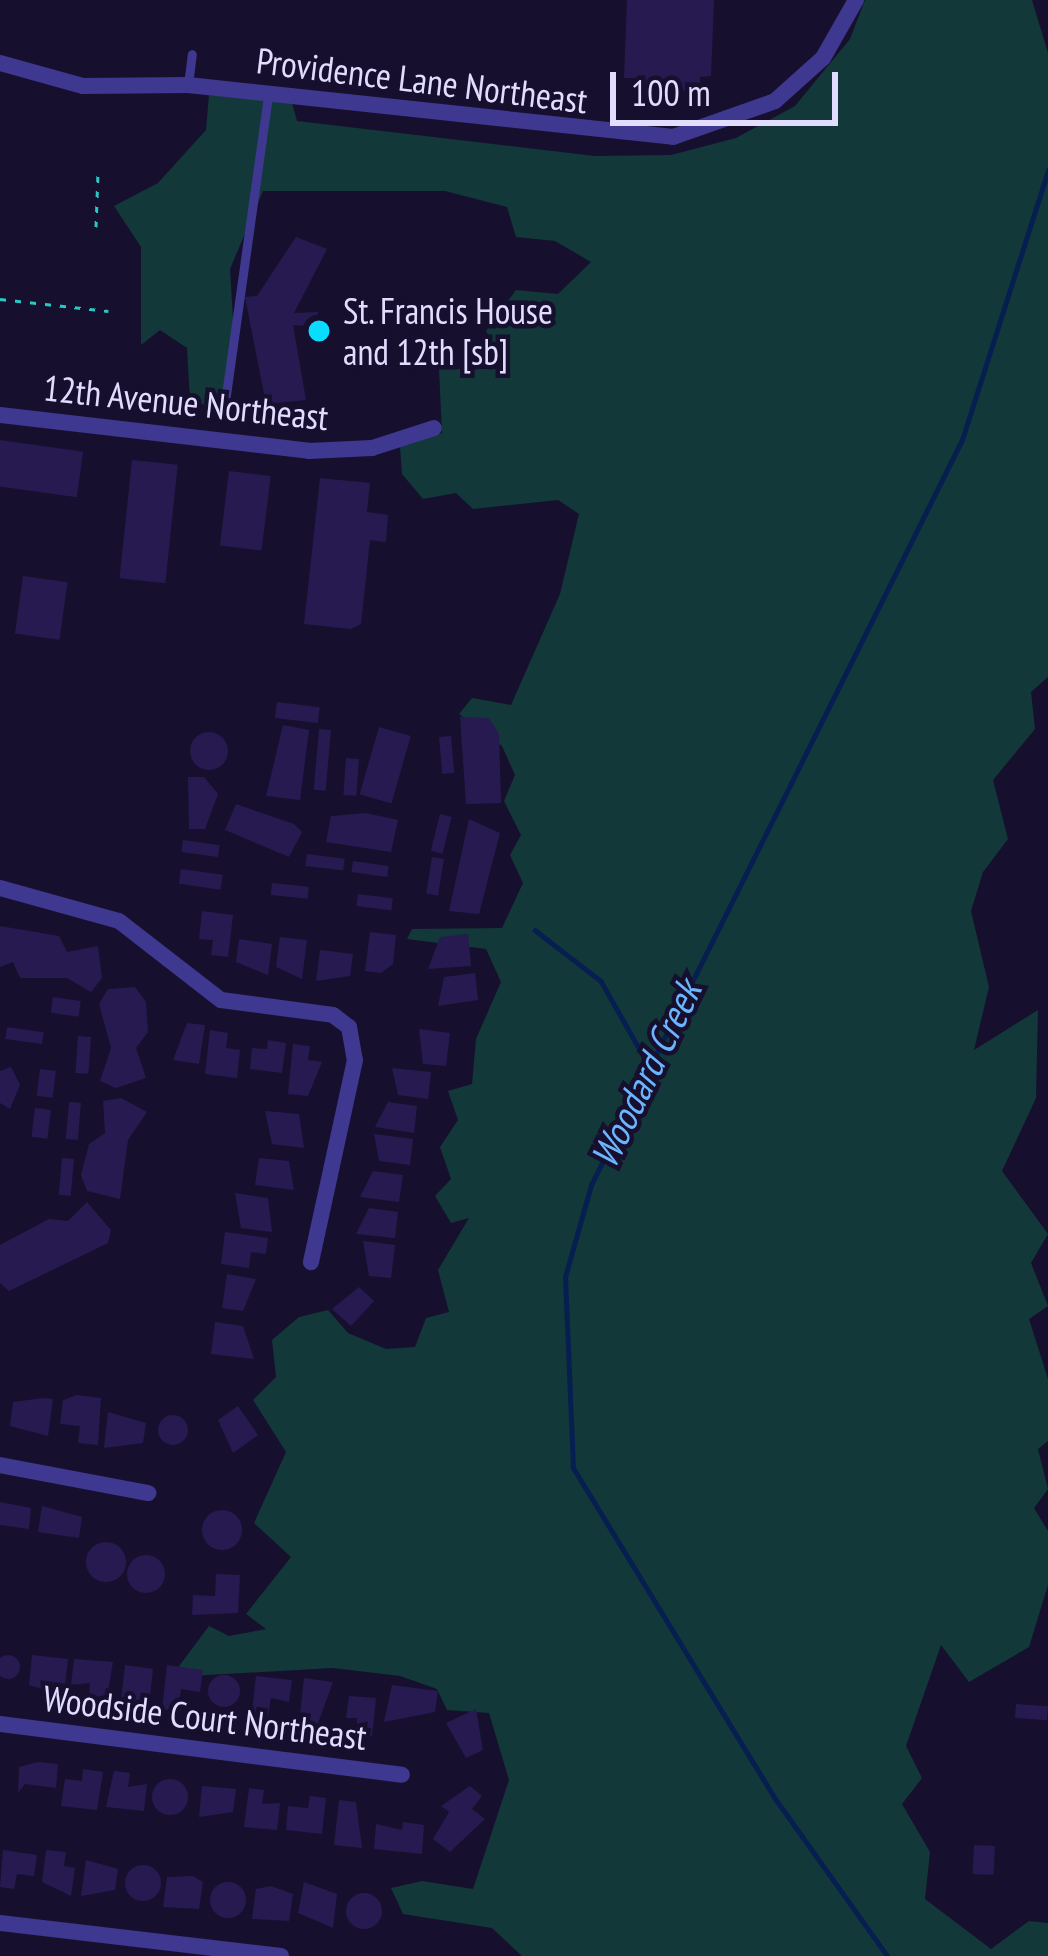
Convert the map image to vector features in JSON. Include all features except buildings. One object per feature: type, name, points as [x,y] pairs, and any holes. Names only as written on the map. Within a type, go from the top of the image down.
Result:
[{"type":"street","name":"Providence Lane Northeast","points":[[0,63],[83,86],[188,85],[673,137],[775,101],[823,58],[856,0]]},
{"type":"street","name":"12th Avenue Northeast","points":[[0,416],[309,452],[372,448],[434,428]]},
{"type":"street","points":[[0,888],[119,921],[221,1000],[334,1015],[350,1027],[355,1060],[311,1262]]},
{"type":"street","points":[[0,1465],[148,1493]]},
{"type":"street","name":"Woodside Court Northeast","points":[[0,1724],[402,1775]]},
{"type":"street","points":[[0,1923],[281,1956]]},
{"type":"lane","points":[[188,85],[192,55]]},
{"type":"lane","points":[[224,409],[268,95]]},
{"type":"path","points":[[96,227],[98,172]]},
{"type":"path","points":[[0,299],[108,311]]},
{"type":"green space","points":[[865,0],[1032,0],[1048,53],[1048,677],[1031,692],[1035,729],[993,780],[1008,839],[983,872],[971,911],[989,987],[974,1050],[1038,1010],[1036,1098],[1002,1171],[1048,1234],[1031,1263],[1048,1306],[1029,1319],[1048,1379],[1048,1441],[1038,1449],[1048,1489],[1034,1508],[1048,1531],[1048,1585],[1029,1647],[969,1682],[941,1645],[906,1746],[922,1778],[902,1804],[930,1852],[925,1899],[991,1949],[1029,1921],[1048,1923],[1048,1956],[522,1956],[492,1928],[403,1914],[391,1888],[422,1881],[473,1889],[509,1780],[489,1713],[447,1710],[437,1689],[400,1676],[333,1668],[171,1677],[209,1626],[229,1636],[266,1629],[246,1614],[291,1557],[254,1523],[286,1452],[253,1400],[276,1377],[272,1340],[299,1317],[328,1310],[348,1333],[386,1349],[415,1347],[426,1318],[449,1312],[438,1270],[469,1218],[451,1223],[435,1196],[451,1179],[440,1147],[458,1120],[448,1091],[472,1084],[476,1039],[501,982],[486,949],[407,939],[412,929],[502,928],[523,883],[510,855],[521,835],[504,801],[515,775],[502,746],[459,714],[472,698],[511,705],[560,594],[579,514],[558,500],[473,509],[456,493],[423,499],[402,474],[400,447],[442,433],[439,369],[507,369],[486,331],[516,290],[558,294],[591,262],[555,241],[516,237],[507,207],[445,191],[263,191],[230,269],[234,336],[220,409],[190,401],[187,348],[160,330],[141,345],[141,247],[114,206],[158,183],[206,130],[209,95],[292,103],[297,121],[595,156],[671,155],[736,138],[795,106],[850,39]]},
{"type":"waterway","name":"Woodard Creek","points":[[887,1956],[775,1799],[573,1468],[565,1277],[591,1185],[962,440],[1048,170]]},
{"type":"waterway","points":[[535,930],[601,981],[649,1066]]},
{"type":"place","name":"St. Francis House and 12th [sb]","points":[[319,331]]}]
